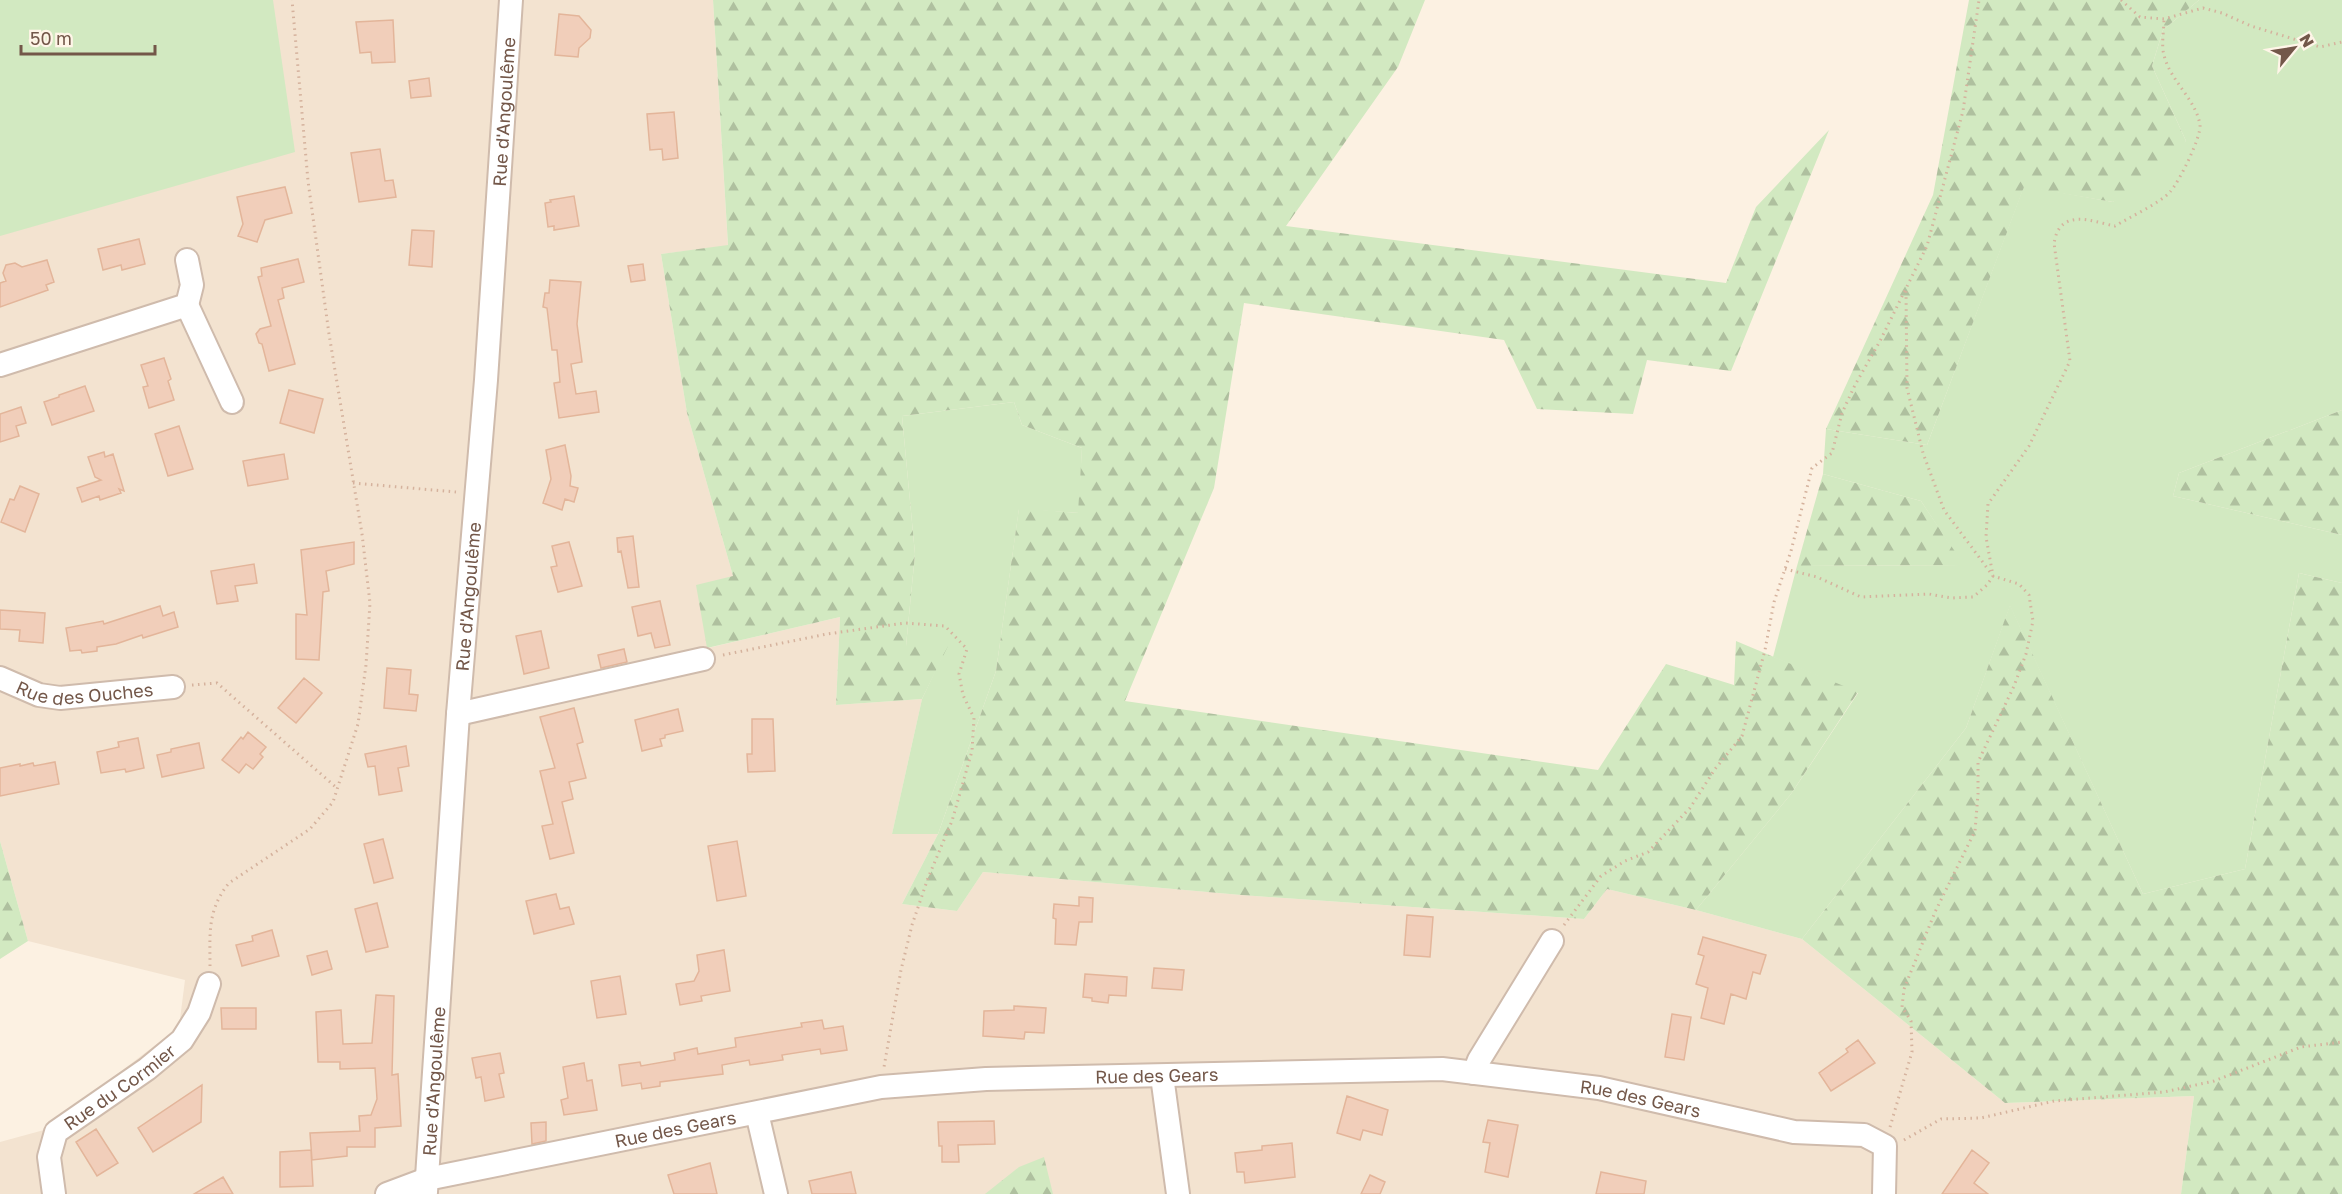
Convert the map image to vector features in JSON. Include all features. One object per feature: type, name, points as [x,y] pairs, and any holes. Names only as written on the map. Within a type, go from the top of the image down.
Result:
[{"type":"street","name":"Rue d'Angoulême","points":[[426,1187],[458,714],[511,0]]},
{"type":"street","points":[[187,260],[192,285],[187,304],[232,402]]},
{"type":"street","points":[[0,365],[187,304]]},
{"type":"street","points":[[458,714],[704,659]]},
{"type":"street","name":"Rue des Ouches","points":[[0,678],[39,695],[60,698],[173,687]]},
{"type":"street","points":[[1474,1073],[1479,1060],[1552,941]]},
{"type":"street","name":"Rue du Cormier","points":[[54,1194],[48,1157],[56,1132],[147,1070],[182,1040],[199,1013],[209,984]]},
{"type":"street","name":"Rue des Gears","points":[[387,1194],[880,1087],[986,1078],[1442,1069],[1599,1088],[1794,1132],[1864,1135],[1885,1146]]},
{"type":"street","points":[[1162,1076],[1178,1194]]},
{"type":"street","points":[[757,1113],[776,1194]]},
{"type":"street","points":[[1884,1194],[1885,1146]]},
{"type":"path","points":[[209,984],[210,928],[212,911],[219,896],[229,884],[310,829],[333,802],[358,724],[366,664],[370,603],[362,534],[329,334],[309,181],[292,0]]},
{"type":"path","points":[[1552,941],[1601,876],[1625,861],[1648,852],[1690,808],[1715,769],[1742,736],[1766,650],[1774,602],[1812,468],[1832,453],[1842,413],[1928,246],[1963,111],[1979,0]]},
{"type":"path","points":[[2121,0],[2140,17],[2164,19],[2203,8],[2222,13],[2251,26],[2320,47],[2342,42]]},
{"type":"path","points":[[1785,569],[1817,577],[1862,597],[1929,594],[1951,598],[1973,597],[1987,585],[1993,576],[1986,537],[1988,504],[2029,446],[2070,361],[2054,243],[2059,228],[2071,221],[2082,219],[2115,226],[2169,192],[2197,144],[2200,126],[2192,105],[2169,70],[2163,54],[2164,19]]},
{"type":"path","points":[[1885,1146],[1912,1052],[1911,1021],[1902,1007],[1904,989],[1935,912],[1975,831],[1978,762],[2014,686],[2026,654],[2033,621],[2029,595],[2019,584],[1993,576],[1944,510],[1923,453],[1907,388],[1906,289]]},
{"type":"path","points":[[353,483],[476,494]]},
{"type":"path","points":[[704,659],[827,634],[905,623],[945,626],[967,649],[959,674],[963,695],[974,718],[972,751],[951,821],[912,925],[901,970],[880,1087]]},
{"type":"path","points":[[173,687],[217,683],[338,789]]},
{"type":"path","points":[[1885,1146],[1907,1139],[1941,1119],[1981,1118],[2054,1101],[2164,1092],[2214,1081],[2301,1047],[2342,1042]]},
{"type":"shaded area","points":[[0,0],[713,0],[728,246],[661,254],[687,413],[733,576],[708,648],[840,617],[836,705],[922,699],[892,834],[938,834],[902,904],[957,911],[983,872],[1241,895],[1584,919],[1607,889],[1802,939],[2005,1103],[2194,1096],[2181,1194],[0,1194],[0,1142],[44,1130],[179,1027],[185,980],[28,941],[0,841]]},
{"type":"green space","points":[[0,0],[273,0],[295,152],[0,236]]},
{"type":"green space","points":[[713,0],[1425,0],[1398,67],[1286,226],[1726,283],[1756,207],[1829,130],[1731,371],[1647,360],[1633,414],[1537,409],[1504,340],[1244,303],[1214,488],[1125,701],[1598,770],[1666,664],[1734,685],[1736,641],[1858,692],[1791,794],[1696,910],[1607,889],[1584,919],[1241,895],[983,872],[957,911],[902,904],[938,834],[996,671],[1019,508],[1078,513],[1082,448],[1022,425],[1014,402],[902,416],[915,554],[906,646],[948,646],[922,699],[836,705],[840,617],[707,648],[696,585],[733,576],[687,413],[661,254],[728,245]]},
{"type":"green space","points":[[1969,0],[2199,0],[2163,30],[2152,66],[2186,141],[2163,173],[2113,202],[2024,187],[1927,445],[1826,429],[1933,195]]},
{"type":"green space","points":[[2199,0],[2342,0],[2342,410],[2179,473],[2173,496],[2342,535],[2342,583],[2299,573],[2245,869],[2143,894],[2010,606],[1966,728],[1802,939],[1696,910],[1791,794],[1858,693],[1773,657],[1797,566],[1963,565],[1921,501],[1823,474],[1826,429],[1927,445],[2024,186],[2113,202],[2186,141],[2152,66],[2163,30]]},
{"type":"green space","points":[[1014,402],[1022,425],[1082,448],[1079,513],[1019,509],[996,671],[938,834],[892,834],[922,699],[947,646],[906,646],[915,554],[902,416]]},
{"type":"green space","points":[[2342,410],[2342,535],[2173,496],[2179,473]]},
{"type":"green space","points":[[1823,474],[1921,501],[1964,565],[1797,566]]},
{"type":"green space","points":[[2299,573],[2342,583],[2342,1194],[2181,1194],[2194,1096],[2005,1103],[1802,939],[1966,728],[2010,605],[2143,894],[2245,869]]},
{"type":"green space","points":[[0,841],[28,941],[0,959]]},
{"type":"green space","points":[[1044,1157],[1053,1194],[985,1194],[1019,1167]]},
{"type":"building","points":[[559,14],[579,16],[591,30],[590,38],[579,48],[578,57],[555,55]]},
{"type":"building","points":[[393,20],[395,62],[372,63],[371,52],[360,53],[356,22]]},
{"type":"building","points":[[429,78],[431,96],[411,98],[409,81]]},
{"type":"building","points":[[674,112],[678,158],[663,160],[662,149],[650,150],[647,114]]},
{"type":"building","points":[[380,149],[385,181],[393,180],[396,197],[359,202],[351,153]]},
{"type":"building","points":[[285,187],[292,213],[265,220],[257,242],[238,236],[243,224],[237,197]]},
{"type":"building","points":[[574,196],[579,226],[554,230],[554,226],[548,227],[545,203]]},
{"type":"building","points":[[412,230],[434,231],[432,267],[409,265]]},
{"type":"building","points":[[139,239],[145,264],[122,270],[121,265],[103,270],[98,249]]},
{"type":"building","points":[[298,259],[304,282],[282,288],[284,298],[278,300],[295,364],[269,371],[262,344],[259,343],[256,334],[260,329],[271,326],[258,277],[262,276],[261,268]]},
{"type":"building","points":[[47,260],[54,282],[46,285],[48,290],[0,307],[0,283],[6,281],[3,273],[6,265],[15,263],[22,267]]},
{"type":"building","points":[[643,264],[645,280],[631,282],[628,266]]},
{"type":"building","points":[[550,280],[581,282],[577,324],[582,362],[571,364],[576,394],[596,391],[599,412],[559,418],[554,383],[560,382],[557,350],[552,350],[547,308],[543,307],[545,293],[549,293]]},
{"type":"building","points":[[164,358],[171,379],[168,381],[174,400],[149,408],[143,387],[148,386],[141,365]]},
{"type":"building","points":[[85,386],[94,411],[52,425],[44,402]]},
{"type":"building","points":[[289,390],[323,399],[314,433],[280,423]]},
{"type":"building","points":[[21,407],[26,423],[16,426],[19,436],[0,442],[0,414]]},
{"type":"building","points":[[179,426],[193,469],[168,476],[155,434]]},
{"type":"building","points":[[565,445],[571,476],[570,486],[578,488],[574,502],[565,499],[562,510],[543,503],[551,479],[546,450]]},
{"type":"building","points":[[104,452],[105,457],[113,454],[124,491],[119,489],[121,493],[100,500],[99,496],[82,502],[77,488],[101,480],[95,477],[88,457]]},
{"type":"building","points":[[284,454],[288,479],[248,486],[243,461]]},
{"type":"building","points":[[20,486],[39,494],[25,532],[1,522],[10,499],[14,500]]},
{"type":"building","points":[[633,536],[639,587],[628,588],[621,551],[618,552],[617,538]]},
{"type":"building","points":[[354,542],[354,564],[326,571],[329,591],[323,592],[319,660],[296,659],[296,614],[307,615],[301,550]]},
{"type":"building","points":[[569,542],[582,586],[558,592],[551,567],[557,566],[552,546]]},
{"type":"building","points":[[254,564],[257,583],[235,586],[238,601],[217,604],[211,571]]},
{"type":"building","points":[[660,601],[670,645],[655,648],[651,633],[638,636],[632,607]]},
{"type":"building","points":[[160,606],[163,616],[174,612],[178,627],[143,638],[142,635],[116,644],[97,647],[97,651],[82,653],[81,650],[70,651],[66,628],[103,621],[104,624]]},
{"type":"building","points":[[0,610],[45,613],[43,643],[19,641],[20,630],[0,629]]},
{"type":"building","points":[[541,631],[549,668],[524,674],[516,636]]},
{"type":"building","points":[[624,649],[627,662],[601,668],[598,655]]},
{"type":"building","points":[[387,668],[411,670],[409,694],[418,695],[416,711],[384,708]]},
{"type":"building","points":[[304,678],[322,693],[296,723],[278,708]]},
{"type":"building","points":[[574,708],[583,742],[577,744],[586,778],[569,782],[573,799],[562,802],[574,853],[550,859],[542,826],[553,824],[540,771],[555,768],[540,717]]},
{"type":"building","points":[[678,709],[683,731],[665,735],[665,738],[660,739],[662,746],[642,751],[635,720]]},
{"type":"building","points":[[752,719],[773,719],[775,771],[748,772],[747,754],[752,754]]},
{"type":"building","points":[[248,732],[266,747],[260,754],[263,757],[253,769],[246,764],[239,773],[222,760]]},
{"type":"building","points":[[138,738],[144,768],[126,772],[125,769],[101,773],[97,752],[119,747],[118,742]]},
{"type":"building","points":[[199,743],[204,768],[162,777],[157,755],[171,752],[171,749]]},
{"type":"building","points":[[406,746],[409,766],[398,768],[402,791],[379,795],[375,766],[368,767],[365,754]]},
{"type":"building","points":[[55,762],[59,784],[0,796],[0,768],[20,764],[20,766],[33,763],[34,766]]},
{"type":"building","points":[[383,839],[393,878],[374,883],[364,844]]},
{"type":"building","points":[[737,841],[746,896],[717,901],[708,846]]},
{"type":"building","points":[[556,894],[560,909],[569,907],[574,924],[534,934],[526,901]]},
{"type":"building","points":[[1079,897],[1093,898],[1092,922],[1079,922],[1076,945],[1055,944],[1054,904],[1079,906]]},
{"type":"building","points":[[377,903],[388,947],[366,952],[355,909]]},
{"type":"building","points":[[1407,915],[1433,917],[1430,957],[1404,955]]},
{"type":"building","points":[[272,930],[279,956],[242,966],[236,945],[253,941],[252,936]]},
{"type":"building","points":[[1703,937],[1766,955],[1760,974],[1753,972],[1746,999],[1731,994],[1724,1024],[1701,1018],[1708,988],[1696,984],[1704,956],[1698,954]]},
{"type":"building","points":[[724,950],[730,991],[701,996],[702,1001],[680,1005],[676,984],[694,981],[699,971],[697,955]]},
{"type":"building","points":[[327,951],[332,969],[312,975],[307,956]]},
{"type":"building","points":[[1154,968],[1184,970],[1182,990],[1152,988]]},
{"type":"building","points":[[1085,974],[1127,977],[1126,996],[1109,995],[1108,1003],[1083,997]]},
{"type":"building","points":[[620,976],[626,1014],[597,1018],[591,981]]},
{"type":"building","points":[[376,995],[394,996],[392,1075],[398,1074],[401,1126],[375,1128],[375,1147],[347,1147],[347,1156],[312,1160],[310,1133],[360,1131],[359,1116],[371,1115],[377,1099],[375,1068],[340,1069],[340,1062],[318,1062],[316,1012],[341,1010],[343,1044],[372,1043]]},
{"type":"building","points":[[1014,1006],[1046,1008],[1044,1033],[1025,1032],[1024,1039],[983,1036],[984,1011],[1014,1010]]},
{"type":"building","points":[[221,1008],[256,1008],[256,1029],[222,1029]]},
{"type":"building","points":[[1672,1014],[1691,1017],[1684,1060],[1665,1057]]},
{"type":"building","points":[[822,1020],[824,1029],[843,1026],[847,1050],[821,1054],[820,1049],[782,1055],[783,1060],[750,1065],[749,1060],[722,1065],[723,1074],[660,1082],[660,1086],[642,1089],[641,1083],[622,1086],[619,1065],[640,1062],[641,1066],[675,1060],[674,1053],[697,1048],[698,1054],[736,1047],[735,1038],[802,1027],[801,1023]]},
{"type":"building","points":[[1858,1040],[1875,1063],[1831,1091],[1819,1073],[1848,1052],[1846,1049]]},
{"type":"building","points":[[500,1053],[504,1073],[499,1074],[504,1097],[485,1101],[481,1077],[476,1078],[472,1058]]},
{"type":"building","points":[[584,1063],[587,1081],[592,1080],[597,1110],[564,1115],[561,1100],[568,1098],[563,1067]]},
{"type":"building","points":[[202,1085],[201,1122],[153,1152],[138,1128]]},
{"type":"building","points":[[1347,1096],[1388,1110],[1382,1135],[1363,1130],[1360,1140],[1337,1133]]},
{"type":"building","points":[[1488,1120],[1518,1125],[1508,1177],[1485,1172],[1490,1143],[1483,1142]]},
{"type":"building","points":[[994,1121],[995,1144],[958,1145],[959,1162],[942,1162],[938,1122]]},
{"type":"building","points":[[546,1122],[546,1141],[532,1144],[531,1123]]},
{"type":"building","points":[[96,1129],[118,1163],[97,1176],[76,1142]]},
{"type":"building","points":[[1292,1143],[1295,1177],[1245,1183],[1244,1172],[1237,1172],[1235,1153],[1262,1150],[1262,1146]]},
{"type":"building","points":[[311,1150],[313,1186],[280,1187],[280,1152]]},
{"type":"building","points":[[1972,1150],[1989,1163],[1974,1183],[1988,1194],[1942,1194]]},
{"type":"building","points":[[710,1163],[717,1194],[674,1194],[668,1175]]},
{"type":"building","points":[[851,1172],[856,1194],[812,1194],[809,1181]]},
{"type":"building","points":[[1601,1172],[1646,1181],[1644,1194],[1596,1194]]},
{"type":"building","points":[[1370,1175],[1385,1182],[1380,1194],[1361,1194]]},
{"type":"building","points":[[223,1177],[233,1194],[194,1194]]}]
